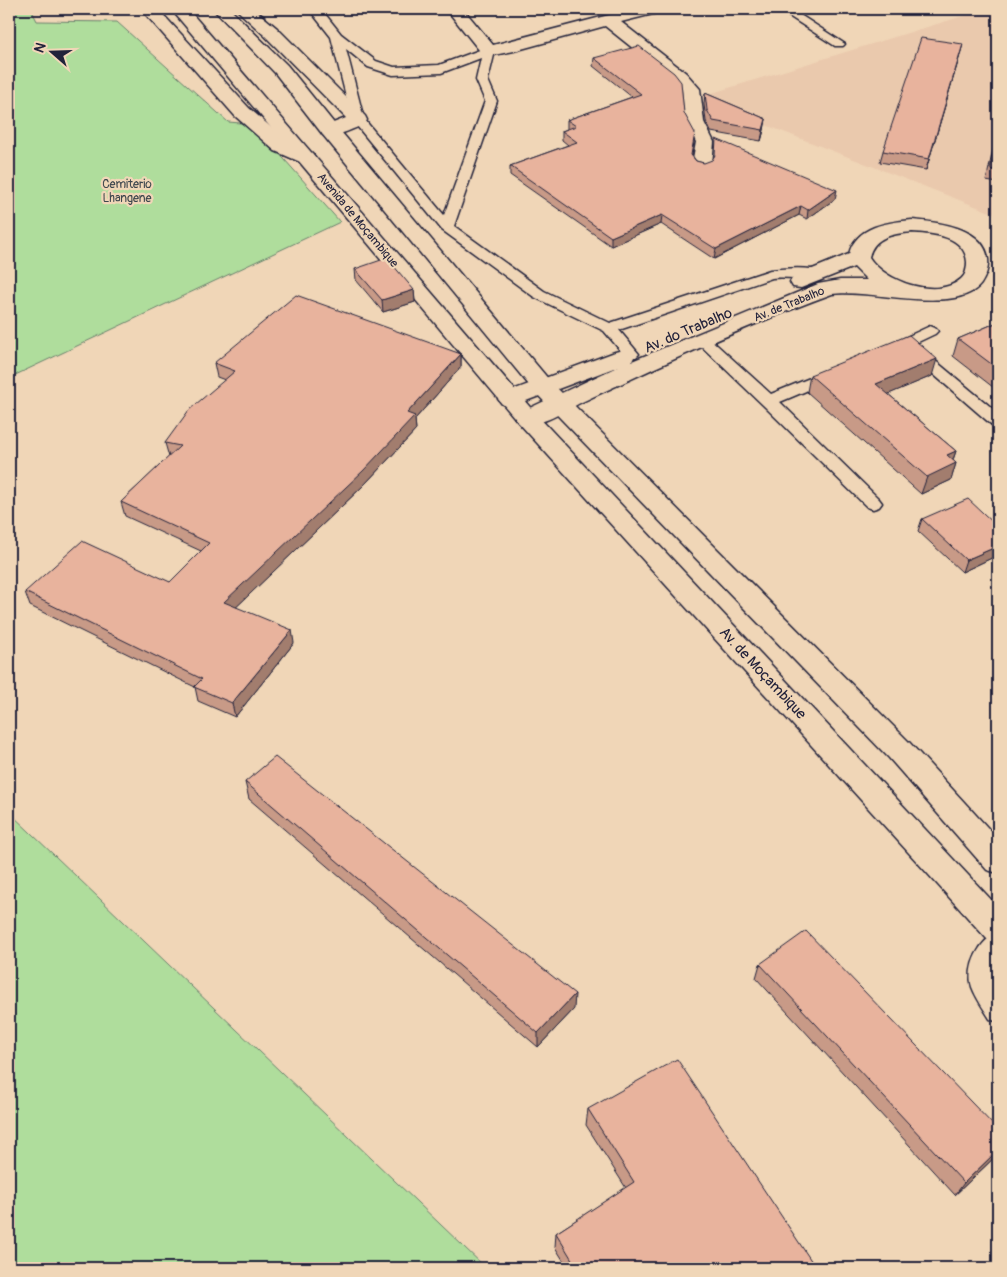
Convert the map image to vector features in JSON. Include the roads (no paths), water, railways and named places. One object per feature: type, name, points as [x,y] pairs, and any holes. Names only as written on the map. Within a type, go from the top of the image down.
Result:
[{"type":"main road","points":[[149,9],[242,112],[282,147],[304,158]]},
{"type":"main road","points":[[221,9],[281,69],[330,131],[551,395],[898,750],[998,860]]},
{"type":"main road","points":[[244,9],[272,32],[358,120],[330,131]]},
{"type":"main road","points":[[458,9],[457,11],[488,51],[514,46],[535,38],[651,9]]},
{"type":"main road","name":"Avenida de Moçambique","points":[[184,15],[519,409]]},
{"type":"main road","points":[[608,20],[680,77],[691,89],[690,110],[696,128],[705,142],[702,164]]},
{"type":"main road","points":[[998,251],[931,227],[910,224],[880,229],[863,243],[859,257],[870,273],[884,283],[905,291],[941,294],[963,288],[974,280],[998,277]]},
{"type":"main road","points":[[964,238],[980,258],[974,280]]},
{"type":"main road","name":"Av. do Trabalho","points":[[551,395],[631,354],[859,257]]},
{"type":"main road","name":"Av. de Trabalho","points":[[551,395],[661,356],[828,288],[858,286],[905,291]]},
{"type":"main road","points":[[519,409],[551,395]]},
{"type":"main road","name":"Av. de Moçambique","points":[[519,409],[998,928]]},
{"type":"lane","points":[[315,9],[337,36],[372,64],[393,71],[441,69],[488,51]]},
{"type":"lane","points":[[784,9],[839,44]]},
{"type":"lane","points":[[337,36],[358,120],[447,227],[538,294],[609,328],[631,354]]},
{"type":"lane","points":[[447,227],[491,100],[482,80],[488,51]]},
{"type":"lane","points":[[609,328],[770,274],[788,272],[819,274]]},
{"type":"lane","points":[[879,354],[930,331]]},
{"type":"lane","points":[[702,339],[769,400],[873,503]]},
{"type":"lane","points":[[906,343],[998,421]]},
{"type":"lane","points":[[769,400],[851,366]]},
{"type":"lane","points":[[998,943],[984,962],[983,985],[998,1011]]},
{"type":"park label","name":"Cemiterio Lhangene","points":[[127,191]]}]
